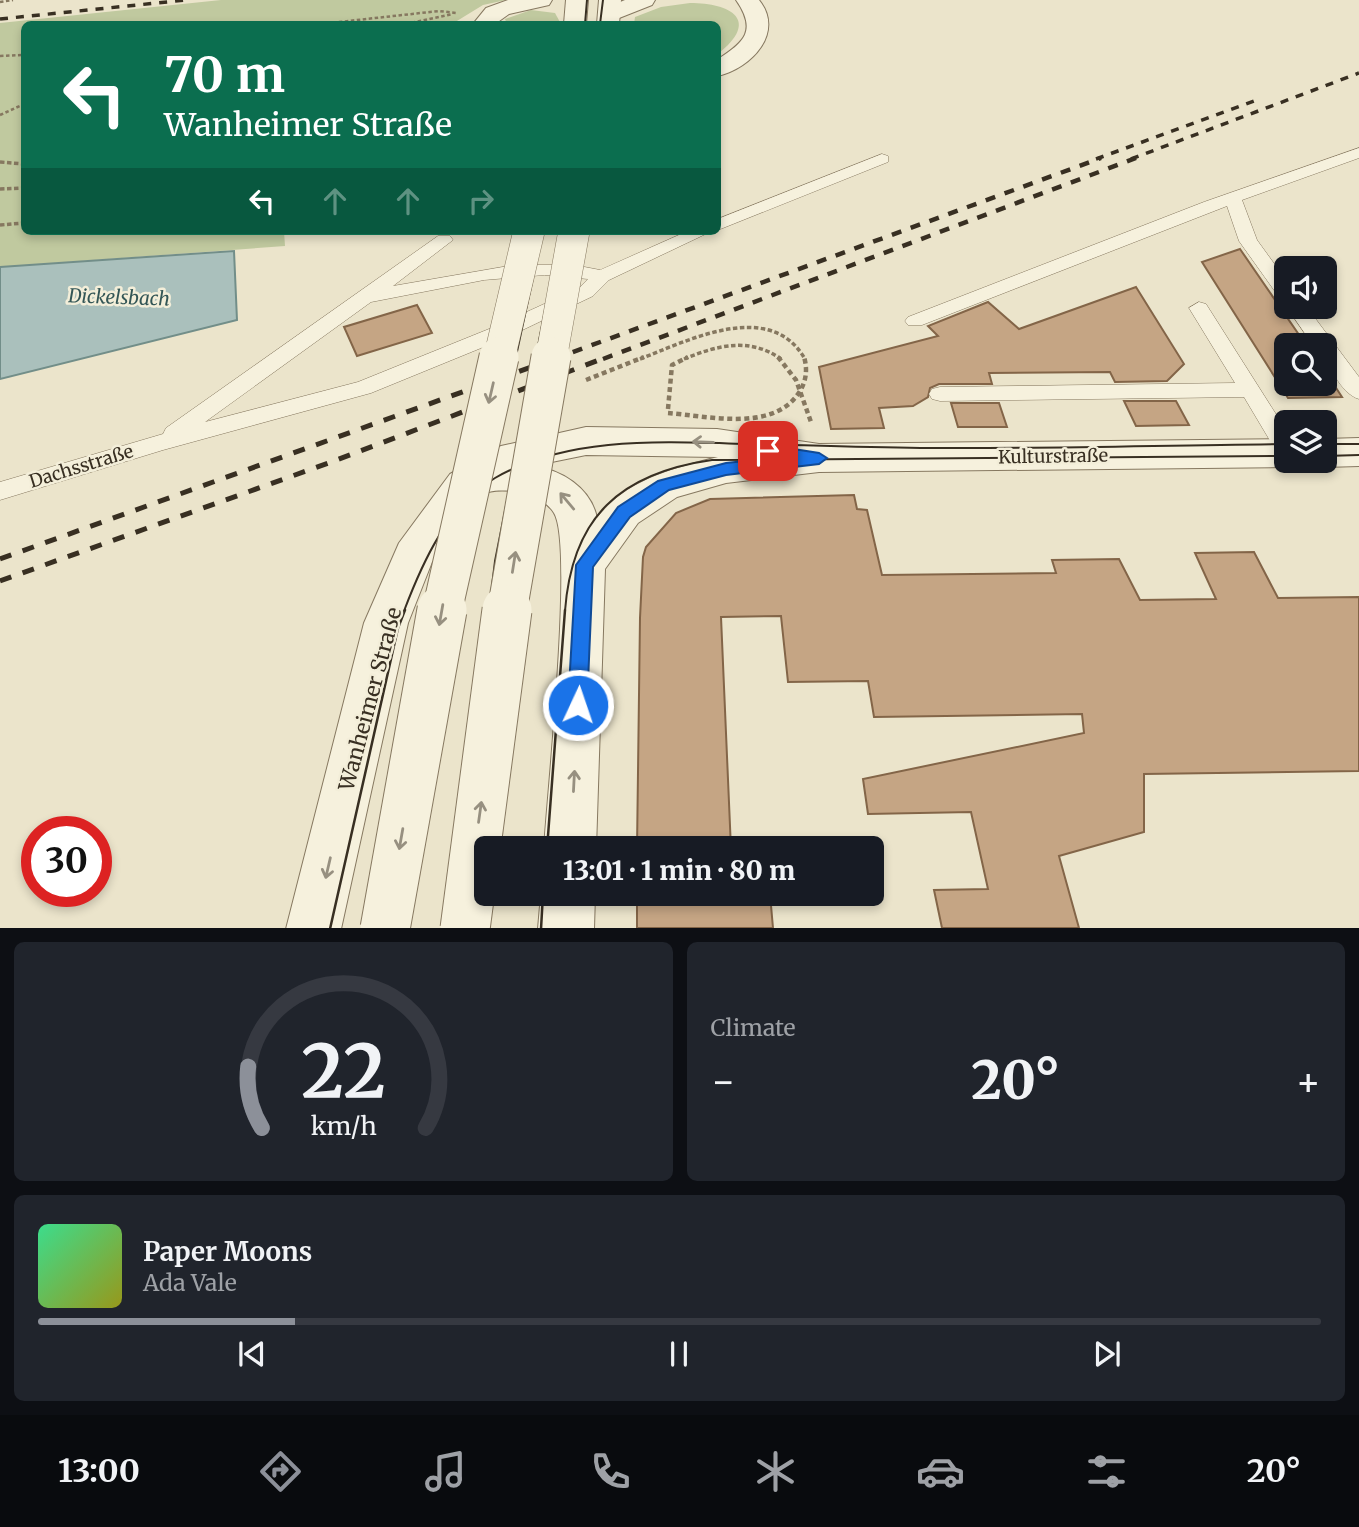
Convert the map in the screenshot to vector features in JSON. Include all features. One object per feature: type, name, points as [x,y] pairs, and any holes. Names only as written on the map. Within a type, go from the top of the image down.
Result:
[{"type":"street","points":[[609,13],[644,0]]},
{"type":"street","points":[[721,67],[750,49],[760,27],[759,15],[747,0]]},
{"type":"street","points":[[486,21],[503,9],[534,2],[576,13]]},
{"type":"street","points":[[385,928],[451,560],[528,235]]},
{"type":"street","points":[[465,928],[514,560],[573,235]]},
{"type":"street","name":"Wanheimer Straße","points":[[313,928],[386,623],[414,555],[464,485],[515,456],[586,441],[717,443],[819,458]]},
{"type":"street","points":[[1337,453],[1359,452]]},
{"type":"street","name":"Kulturstraße","points":[[819,458],[1274,453]]},
{"type":"street","points":[[584,565],[624,512],[664,486],[726,469],[819,458]]},
{"type":"street","points":[[464,485],[495,478],[517,477],[555,488],[575,509],[584,565],[571,836]]},
{"type":"street","points":[[566,928],[567,906]]},
{"type":"lane","points":[[915,321],[1233,198],[1359,153]]},
{"type":"lane","points":[[721,224],[883,159]]},
{"type":"lane","points":[[1233,198],[1248,242],[1274,277]]},
{"type":"lane","name":"Dachsstraße","points":[[0,491],[162,442],[364,388],[501,332],[586,292],[602,276],[695,235]]},
{"type":"lane","points":[[162,442],[444,240]]},
{"type":"lane","points":[[365,297],[499,273],[559,269],[582,270],[602,276]]},
{"type":"lane","points":[[1199,308],[1274,428]]},
{"type":"lane","points":[[1337,362],[1359,392]]},
{"type":"lane","points":[[940,394],[1251,390]]},
{"type":"path","points":[[0,2],[12,0]]},
{"type":"path","points":[[348,21],[439,11],[486,21]]},
{"type":"path","points":[[420,21],[456,13]]},
{"type":"path","points":[[0,56],[21,55]]},
{"type":"path","points":[[0,115],[21,105]]},
{"type":"path","points":[[0,162],[21,164]]},
{"type":"path","points":[[0,189],[21,188]]},
{"type":"path","points":[[0,225],[21,223]]},
{"type":"path","points":[[581,382],[718,329],[738,327],[771,332],[793,344],[804,360],[808,379],[800,396],[774,413],[737,417],[668,413],[672,365],[699,352],[731,343],[760,345],[779,355],[794,376],[816,435],[819,458]]},
{"type":"green space","points":[[221,0],[506,0],[483,5],[457,21],[21,21],[21,235],[284,235],[285,246],[0,267],[0,23]]},
{"type":"green space","points":[[690,3],[718,6],[736,16],[739,23],[738,32],[721,51],[721,21],[634,21],[635,17],[661,7]]},
{"type":"green space","points":[[531,10],[555,13],[559,21],[506,21],[505,19]]},
{"type":"water","name":"Dickelsbach","points":[[234,251],[237,320],[0,379],[0,267]]},
{"type":"building","points":[[1240,249],[1274,298],[1274,319],[1288,319],[1298,333],[1274,333],[1274,376],[1202,262]]},
{"type":"building","points":[[1136,287],[1184,364],[1167,381],[1115,382],[1110,372],[989,373],[992,384],[939,384],[930,388],[928,397],[913,406],[879,408],[884,428],[831,429],[819,367],[938,336],[928,326],[988,302],[1019,329]]},
{"type":"building","points":[[417,305],[432,333],[357,356],[344,327]]},
{"type":"building","points":[[1337,389],[1342,397],[1287,396],[1337,396]]},
{"type":"building","points":[[1124,401],[1176,401],[1189,425],[1136,426]]},
{"type":"building","points":[[951,403],[999,403],[1007,427],[958,427]]},
{"type":"building","points":[[854,495],[857,509],[867,510],[882,575],[1056,573],[1052,560],[1119,559],[1140,600],[1216,599],[1195,553],[1254,552],[1278,598],[1359,597],[1359,771],[1144,774],[1144,832],[1059,856],[1079,928],[942,928],[934,890],[988,889],[971,812],[868,814],[863,779],[1084,733],[1082,714],[874,717],[868,681],[788,682],[781,616],[721,617],[730,836],[637,836],[643,557],[646,547],[676,513],[710,499]]},
{"type":"building","points":[[637,906],[771,906],[773,928],[637,928]]},
{"type":"tram line","points":[[585,21],[587,0]]},
{"type":"tram line","points":[[600,21],[603,0]]},
{"type":"tram line","points":[[489,482],[542,235]]},
{"type":"tram line","points":[[513,469],[560,235]]},
{"type":"tram line","points":[[513,469],[555,454],[620,444],[686,442],[885,448],[1274,444]]},
{"type":"tram line","points":[[1337,444],[1359,444]]},
{"type":"tram line","points":[[1337,456],[1359,455]]},
{"type":"tram line","points":[[565,611],[578,550],[590,525],[607,505],[627,489],[651,476],[680,466],[712,460],[1274,456]]},
{"type":"tram line","points":[[489,482],[513,469]]},
{"type":"tram line","points":[[489,611],[495,561],[513,469]]},
{"type":"tram line","points":[[404,611],[428,555],[450,520],[463,504],[489,482]]},
{"type":"tram line","points":[[461,611],[489,482]]},
{"type":"tram line","points":[[330,928],[398,628],[405,610]]},
{"type":"tram line","points":[[407,928],[461,610]]},
{"type":"tram line","points":[[449,928],[489,610]]},
{"type":"tram line","points":[[548,836],[565,610]]},
{"type":"tram line","points":[[541,928],[542,906]]},
{"type":"railway","points":[[0,19],[186,0]]},
{"type":"railway","points":[[1131,159],[1359,73]]},
{"type":"railway","points":[[1096,159],[1257,100]]},
{"type":"railway","points":[[554,359],[1101,158]]},
{"type":"railway","points":[[603,359],[1136,158]]},
{"type":"railway","points":[[0,559],[559,357]]},
{"type":"railway","points":[[0,581],[334,461],[607,357]]},
{"type":"route","points":[[578,705],[584,565],[624,512],[664,486],[726,469],[819,458],[768,451]]}]
